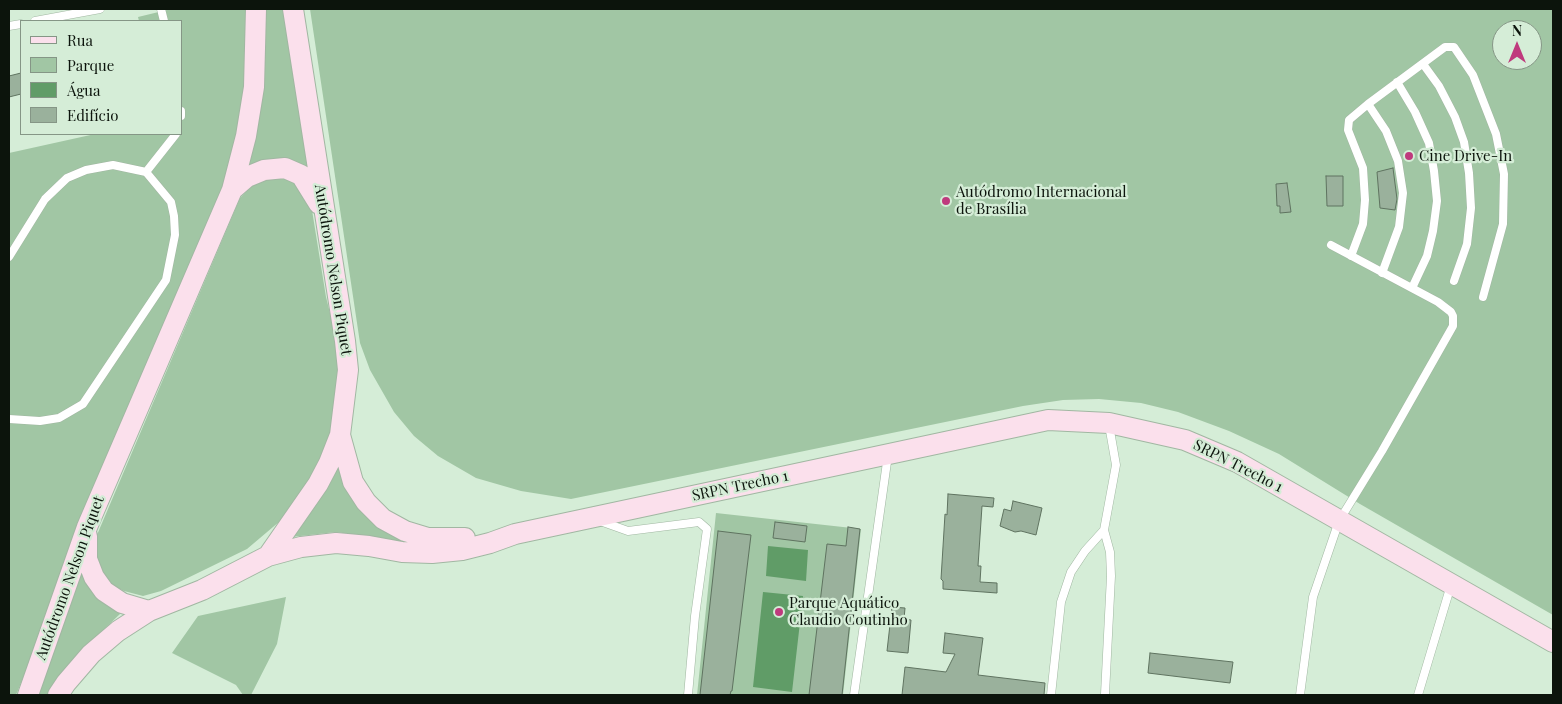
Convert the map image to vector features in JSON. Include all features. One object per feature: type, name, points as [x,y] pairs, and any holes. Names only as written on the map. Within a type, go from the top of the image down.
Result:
[{"type":"main road","name":"Autódromo Nelson Piquet","points":[[28,695],[87,527],[232,190],[246,136],[254,87],[256,9]]},
{"type":"main road","name":"Autódromo Nelson Piquet","points":[[58,695],[91,654],[118,631],[149,610],[202,590],[268,556],[318,484],[340,435],[348,370],[342,314],[293,9]]},
{"type":"main road","points":[[232,190],[247,177],[264,170],[285,168],[302,175],[325,214]]},
{"type":"main road","name":"SRPN Trecho 1","points":[[268,556],[301,547],[336,544],[369,546],[402,552],[462,550],[515,534],[1048,420],[1109,424],[1185,440],[1237,462],[1553,642]]},
{"type":"main road","name":"SRPN Trecho 1","points":[[340,435],[353,482],[383,519],[405,532],[428,538],[515,534]]},
{"type":"main road","points":[[87,527],[88,559],[94,577],[104,591],[122,603],[149,610]]},
{"type":"lane","points":[[40,20],[100,9]]},
{"type":"lane","points":[[1351,256],[1363,224],[1365,200],[1362,168],[1348,130],[1349,120],[1397,82],[1445,48],[1454,47],[1473,75],[1496,134],[1504,174],[1503,224],[1483,297]]},
{"type":"lane","points":[[1423,64],[1439,86],[1455,117],[1464,142],[1469,173],[1471,208],[1466,244],[1454,281]]},
{"type":"lane","points":[[1397,82],[1415,112],[1429,144],[1437,201],[1434,231],[1427,256],[1412,288]]},
{"type":"lane","points":[[1368,104],[1386,131],[1398,161],[1403,192],[1399,227],[1382,273]]},
{"type":"lane","points":[[146,172],[175,135]]},
{"type":"lane","points":[[9,257],[45,199],[68,178],[86,170],[112,165],[146,172],[171,202],[174,216],[174,244],[166,280],[83,404],[59,418],[40,421],[9,419]]},
{"type":"lane","points":[[1300,695],[1313,597],[1339,521],[1453,326],[1451,312],[1438,302],[1331,245]]},
{"type":"lane","points":[[1105,694],[1111,576],[1110,552],[1104,530],[1116,465],[1109,424]]},
{"type":"lane","points":[[854,695],[888,454]]},
{"type":"lane","name":"SRPN Trecho 1","points":[[592,517],[628,532],[699,522],[707,529],[695,616],[688,695]]},
{"type":"lane","points":[[1051,695],[1060,602],[1071,572],[1085,551],[1104,530]]},
{"type":"lane","points":[[1418,695],[1451,584]]},
{"type":"green space","points":[[171,9],[248,9],[246,93],[224,185],[16,695],[9,695],[9,153],[90,135],[182,135],[182,20],[139,20],[138,17]]},
{"type":"green space","points":[[265,9],[286,9],[313,167],[295,165],[248,168]]},
{"type":"green space","name":"Autódromo Internacional de Brasília","points":[[310,9],[1553,9],[1553,615],[1360,504],[1279,454],[1229,431],[1178,412],[1141,403],[1099,399],[1063,400],[1023,406],[571,499],[521,491],[476,478],[438,456],[414,436],[394,412],[370,370],[360,343]]},
{"type":"green space","points":[[291,178],[311,204],[326,297],[340,353],[337,406],[322,463],[286,516],[247,549],[161,591],[143,596],[124,591],[108,583],[91,549],[240,198],[257,180]]},
{"type":"green space","points":[[338,462],[416,544],[336,532],[291,537]]},
{"type":"green space","name":"Parque Aquático Claudio Coutinho","points":[[716,513],[861,529],[843,695],[697,695]]},
{"type":"green space","points":[[79,559],[120,614],[76,656],[47,695],[32,695]]},
{"type":"green space","points":[[286,597],[277,644],[251,695],[243,695],[236,685],[172,653],[198,616]]},
{"type":"water","points":[[768,546],[808,550],[806,581],[766,576]]},
{"type":"water","points":[[763,592],[803,596],[792,692],[753,687]]},
{"type":"building","points":[[20,73],[20,94],[9,97],[9,76]]},
{"type":"building","points":[[1393,168],[1397,199],[1395,210],[1380,208],[1377,172]]},
{"type":"building","points":[[1326,176],[1343,176],[1343,206],[1327,206]]},
{"type":"building","points":[[1287,183],[1291,212],[1280,213],[1280,206],[1277,206],[1276,184]]},
{"type":"building","points":[[948,494],[994,498],[993,507],[982,506],[978,566],[981,566],[980,582],[997,583],[997,593],[943,589],[943,581],[941,579]]},
{"type":"building","points":[[1013,501],[1042,508],[1036,535],[1021,531],[1015,532],[1000,526],[1004,509],[1011,511]]},
{"type":"building","points":[[775,522],[807,526],[805,542],[773,538]]},
{"type":"building","points":[[848,527],[860,529],[842,695],[809,695],[827,544],[846,546]]},
{"type":"building","points":[[718,531],[751,535],[732,691],[730,695],[700,695]]},
{"type":"building","points":[[892,607],[905,608],[904,619],[911,620],[908,653],[887,651]]},
{"type":"building","points":[[945,633],[983,638],[978,675],[1045,683],[1044,695],[902,695],[905,667],[946,672],[955,654],[943,653]]},
{"type":"building","points":[[1150,653],[1233,662],[1230,683],[1148,673]]},
{"type":"place","name":"Cine Drive-In","points":[[1409,156]]},
{"type":"place","name":"Autódromo Internacional de Brasília","points":[[946,201]]},
{"type":"place","name":"Parque Aquático Claudio Coutinho","points":[[779,612]]}]
